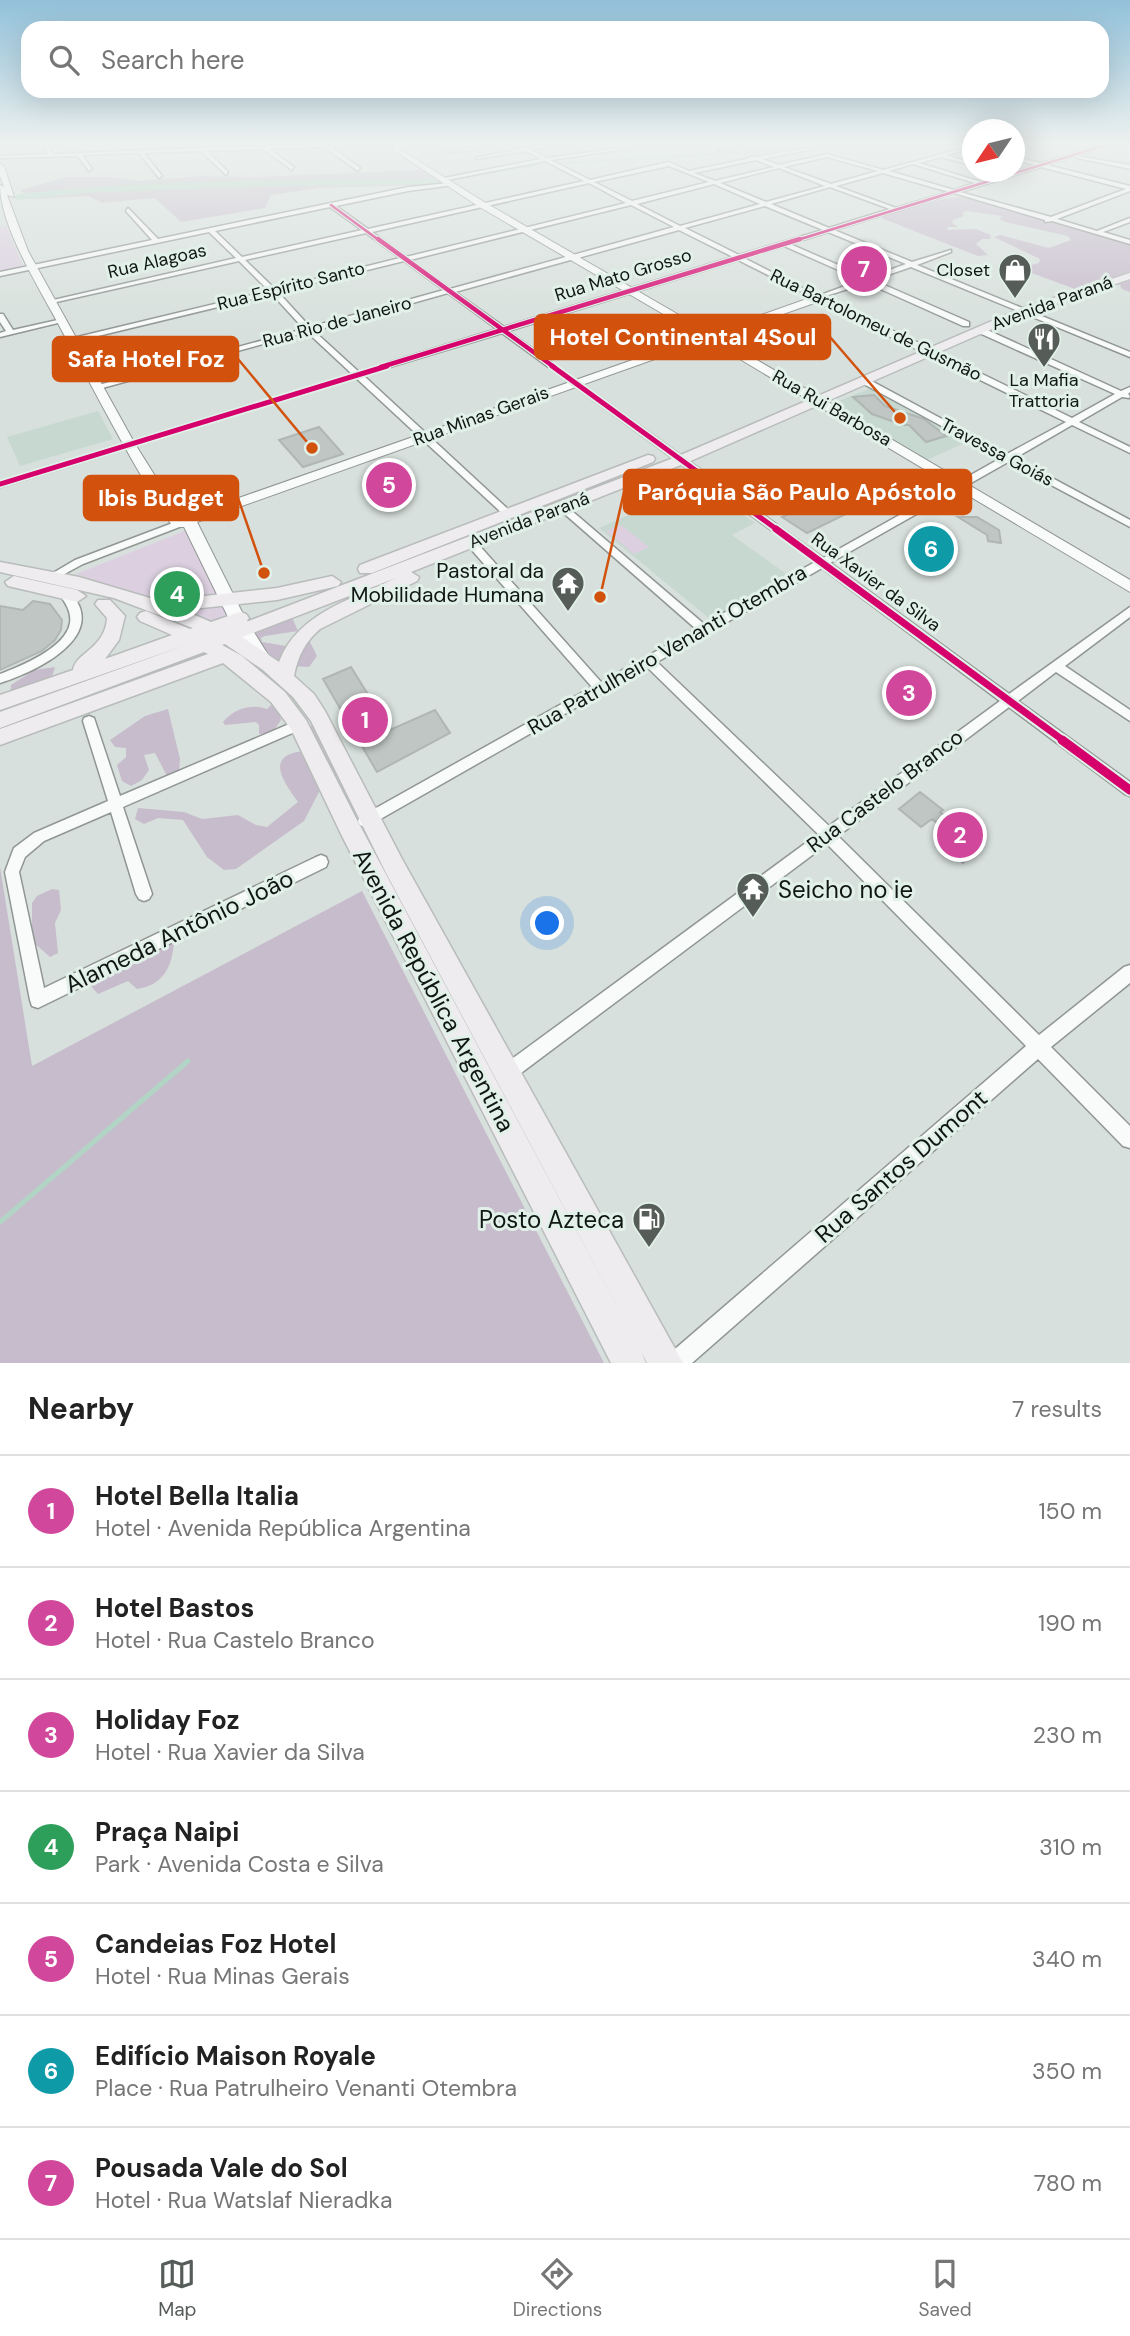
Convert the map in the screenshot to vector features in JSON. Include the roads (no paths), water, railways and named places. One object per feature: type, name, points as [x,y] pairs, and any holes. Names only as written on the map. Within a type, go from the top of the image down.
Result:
[{"type":"main road","name":"Avenida República Argentina","points":[[7,206],[24,251],[38,266]]},
{"type":"main road","name":"Avenida República Argentina","points":[[16,206],[38,266],[77,340],[228,601],[220,635]]},
{"type":"main road","name":"Rua Rui Barbosa","points":[[484,206],[818,400],[1130,587]]},
{"type":"main road","name":"Avenida Paraná","points":[[0,703],[65,680],[220,635],[332,582],[507,513],[675,456],[818,400],[924,349],[1076,283],[1130,269]]},
{"type":"main road","name":"Avenida Paraná","points":[[1018,309],[1130,276]]},
{"type":"main road","name":"Rua Minas Gerais","points":[[184,522],[818,298]]},
{"type":"main road","name":"Rua Bartolomeu de Gusmão","points":[[818,298],[924,349]]},
{"type":"main road","name":"Avenida República Argentina","points":[[57,300],[62,321],[77,340]]},
{"type":"main road","name":"Avenida Paraná","points":[[0,720],[562,507],[675,456],[804,392],[924,349]]},
{"type":"main road","points":[[284,677],[294,645],[314,625],[496,533]]},
{"type":"main road","points":[[0,567],[53,576],[155,606],[220,635]]},
{"type":"main road","points":[[0,579],[64,592],[220,635]]},
{"type":"main road","points":[[155,606],[228,601],[332,582]]},
{"type":"main road","points":[[65,680],[101,653],[113,637],[116,617],[104,604]]},
{"type":"main road","name":"Avenida República Argentina","points":[[220,635],[284,677],[301,693],[317,716],[359,824],[629,1363]]},
{"type":"main road","name":"Avenida República Argentina","points":[[220,635],[278,697],[299,725],[508,1073],[666,1363]]},
{"type":"main road","points":[[0,737],[220,635]]},
{"type":"street","points":[[0,274],[328,206]]},
{"type":"street","name":"Rua Xavier da Silva","points":[[332,206],[1130,790]]},
{"type":"street","name":"Rua Alagoas","points":[[57,300],[474,206]]},
{"type":"street","name":"Rua Espírito Santo","points":[[77,340],[613,206]]},
{"type":"street","name":"Rua Bartolomeu de Gusmão","points":[[635,206],[818,298]]},
{"type":"street","name":"Rua Rio de Janeiro","points":[[103,386],[760,206]]},
{"type":"street","points":[[770,206],[1130,355]]},
{"type":"street","points":[[885,206],[895,209]]},
{"type":"street","name":"Rua Mato Grosso","points":[[0,484],[906,206]]},
{"type":"street","points":[[996,206],[1130,242]]},
{"type":"street","points":[[1047,221],[1087,206]]},
{"type":"street","points":[[128,210],[156,241]]},
{"type":"street","points":[[1095,233],[1130,220]]},
{"type":"street","points":[[210,230],[273,290],[308,329],[507,513]]},
{"type":"street","points":[[783,243],[1127,393]]},
{"type":"street","name":"Rua Minas Gerais","points":[[818,298],[949,251]]},
{"type":"street","points":[[0,316],[11,332]]},
{"type":"street","points":[[0,335],[62,321]]},
{"type":"street","name":"Rua Bartolomeu de Gusmão","points":[[924,349],[1130,450]]},
{"type":"street","name":"Travessa Goiás","points":[[863,380],[1130,524]]},
{"type":"street","name":"Rua Patrulheiro Venanti Otembra","points":[[359,824],[960,484],[1127,393]]},
{"type":"street","points":[[562,507],[703,629]]},
{"type":"street","name":"Rua Minas Gerais","points":[[53,576],[79,562],[184,522]]},
{"type":"street","points":[[474,546],[600,688]]},
{"type":"street","points":[[0,679],[40,662],[64,643],[74,628],[78,612],[75,604],[64,592]]},
{"type":"street","name":"Rua Castelo Branco","points":[[508,1073],[1130,611]]},
{"type":"street","points":[[647,660],[827,834],[1130,1139]]},
{"type":"street","points":[[1056,666],[1130,716]]},
{"type":"street","points":[[89,721],[145,894]]},
{"type":"street","points":[[115,804],[299,725]]},
{"type":"street","name":"Alameda Antônio João","points":[[115,804],[39,837],[19,853],[12,872],[38,1000],[321,862]]},
{"type":"street","name":"Rua Santos Dumont","points":[[676,1363],[1038,1047],[1130,973]]},
{"type":"waterway","points":[[0,1222],[188,1061]]},
{"type":"place","name":"Pousada Vale do Sol","points":[[864,269]]},
{"type":"place","name":"Closet","points":[[1015,300]]},
{"type":"place","name":"La Mafia Trattoria","points":[[1044,369]]},
{"type":"place","name":"Hotel Continental 4Soul","points":[[900,418]]},
{"type":"place","name":"Safa Hotel Foz","points":[[312,448]]},
{"type":"place","name":"Candeias Foz Hotel","points":[[389,485]]},
{"type":"place","name":"Edifício Maison Royale","points":[[931,549]]},
{"type":"place","name":"Ibis Budget","points":[[264,573]]},
{"type":"place","name":"Praça Naipi","points":[[177,594]]},
{"type":"place","name":"Paróquia São Paulo Apóstolo","points":[[600,597]]},
{"type":"place","name":"Pastoral da Mobilidade Humana","points":[[568,613]]},
{"type":"place","name":"Holiday Foz","points":[[909,693]]},
{"type":"place","name":"Hotel Bella Italia","points":[[365,720]]},
{"type":"place","name":"Hotel Bastos","points":[[960,835]]},
{"type":"place","name":"Seicho no ie","points":[[753,919]]},
{"type":"place","name":"Posto Azteca","points":[[649,1249]]}]
